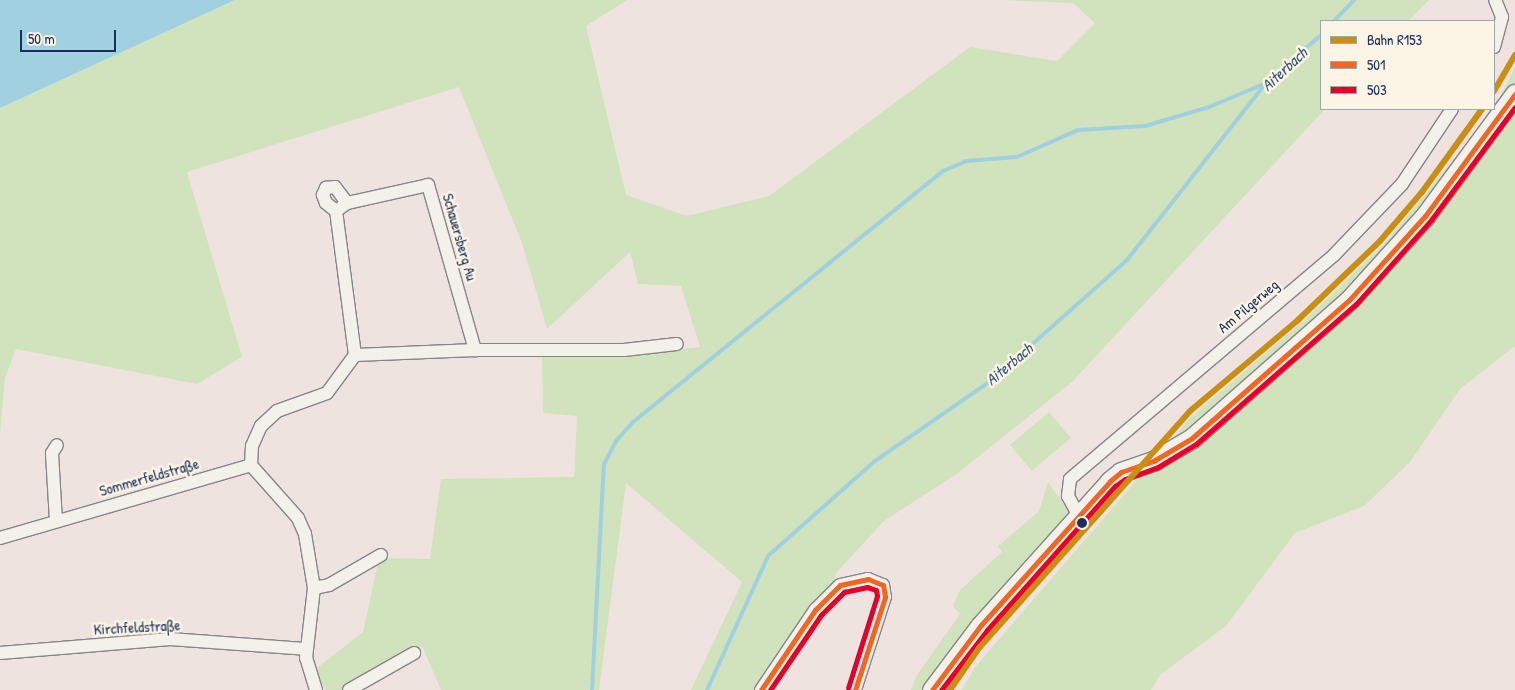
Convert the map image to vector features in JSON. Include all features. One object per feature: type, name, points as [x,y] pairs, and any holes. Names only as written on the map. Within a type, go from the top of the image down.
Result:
[{"type":"main road","points":[[932,690],[969,638],[1121,472],[1155,460],[1192,438],[1350,299],[1425,216],[1515,94]]},
{"type":"street","points":[[1495,0],[1502,17],[1495,43]]},
{"type":"street","name":"Am Pilgerweg","points":[[1079,516],[1068,496],[1070,479],[1334,255],[1402,184],[1451,110]]},
{"type":"street","name":"Schauersberg Au","points":[[336,211],[347,202],[428,185],[475,350]]},
{"type":"street","points":[[316,690],[307,668],[305,649],[314,588],[311,558],[302,525],[251,465],[252,446],[261,426],[277,410],[327,394],[355,356],[336,211],[326,203],[323,196],[326,188],[336,186],[347,202]]},
{"type":"street","points":[[355,356],[475,350],[624,350],[677,344]]},
{"type":"street","points":[[56,521],[52,453],[57,445]]},
{"type":"street","name":"Sommerfeldstraße","points":[[0,538],[251,465]]},
{"type":"street","points":[[314,588],[329,585],[380,555]]},
{"type":"street","points":[[761,690],[816,610],[840,585],[868,579],[883,585],[886,597],[855,690]]},
{"type":"street","name":"Kirchfeldstraße","points":[[0,652],[170,639],[305,649]]},
{"type":"street","points":[[349,690],[414,653]]},
{"type":"green space","points":[[235,0],[627,0],[586,26],[626,195],[687,216],[769,196],[970,47],[1057,61],[1095,23],[1073,3],[1001,0],[1429,0],[1409,20],[1320,20],[1320,110],[1324,110],[1072,382],[958,473],[884,521],[836,573],[832,587],[758,690],[691,690],[742,582],[626,483],[599,690],[441,690],[422,646],[340,690],[326,690],[313,671],[363,632],[379,558],[430,559],[441,479],[574,477],[577,416],[543,413],[542,354],[622,355],[700,347],[681,286],[638,284],[630,252],[547,329],[522,243],[459,87],[187,172],[242,357],[197,384],[16,349],[5,378],[0,436],[0,108]]},
{"type":"green space","points":[[1515,67],[1515,84],[1482,134],[1420,210],[1353,286],[1190,432],[1171,442],[1189,419],[1308,317],[1387,241],[1495,110]]},
{"type":"green space","points":[[1515,109],[1515,346],[1460,389],[1410,462],[1364,506],[1295,533],[1226,626],[1160,675],[1151,690],[962,690],[975,667],[1141,475],[1173,462],[1222,422],[1430,224]]},
{"type":"green space","points":[[1049,412],[1071,438],[1032,471],[1010,445]]},
{"type":"green space","points":[[1048,482],[1070,513],[923,690],[911,690],[917,675],[960,614],[953,606],[960,590],[1002,552],[998,546],[1039,511]]},
{"type":"water","points":[[0,0],[235,0],[0,108]]},
{"type":"waterway","name":"Aiterbach","points":[[1335,20],[1354,0]]},
{"type":"waterway","name":"Aiterbach","points":[[707,690],[768,556],[875,461],[992,380],[1127,260],[1266,83],[1320,36]]},
{"type":"waterway","points":[[592,690],[604,464],[616,441],[633,422],[943,171],[966,161],[1017,157],[1078,130],[1145,126],[1209,107],[1266,83]]},
{"type":"rail line","name":"R153","points":[[1495,89],[1515,55]]},
{"type":"rail line","name":"R153","points":[[950,690],[979,648],[1190,411],[1298,320],[1380,241],[1422,192],[1481,110]]},
{"type":"transit line","name":"501","points":[[932,690],[981,625],[1110,481],[1121,472],[1155,460],[1192,438],[1350,299],[1425,216],[1515,94]]},
{"type":"transit line","name":"503","points":[[941,690],[987,630],[1115,486],[1125,479],[1158,467],[1196,444],[1356,304],[1431,220],[1515,107]]},
{"type":"transit line","name":"501","points":[[761,690],[815,610],[840,585],[868,579],[883,585]]},
{"type":"transit line","name":"501","points":[[855,690],[885,597],[883,585]]},
{"type":"transit line","name":"503","points":[[770,690],[821,615],[844,592],[867,587],[876,590],[877,596],[848,688]]}]
